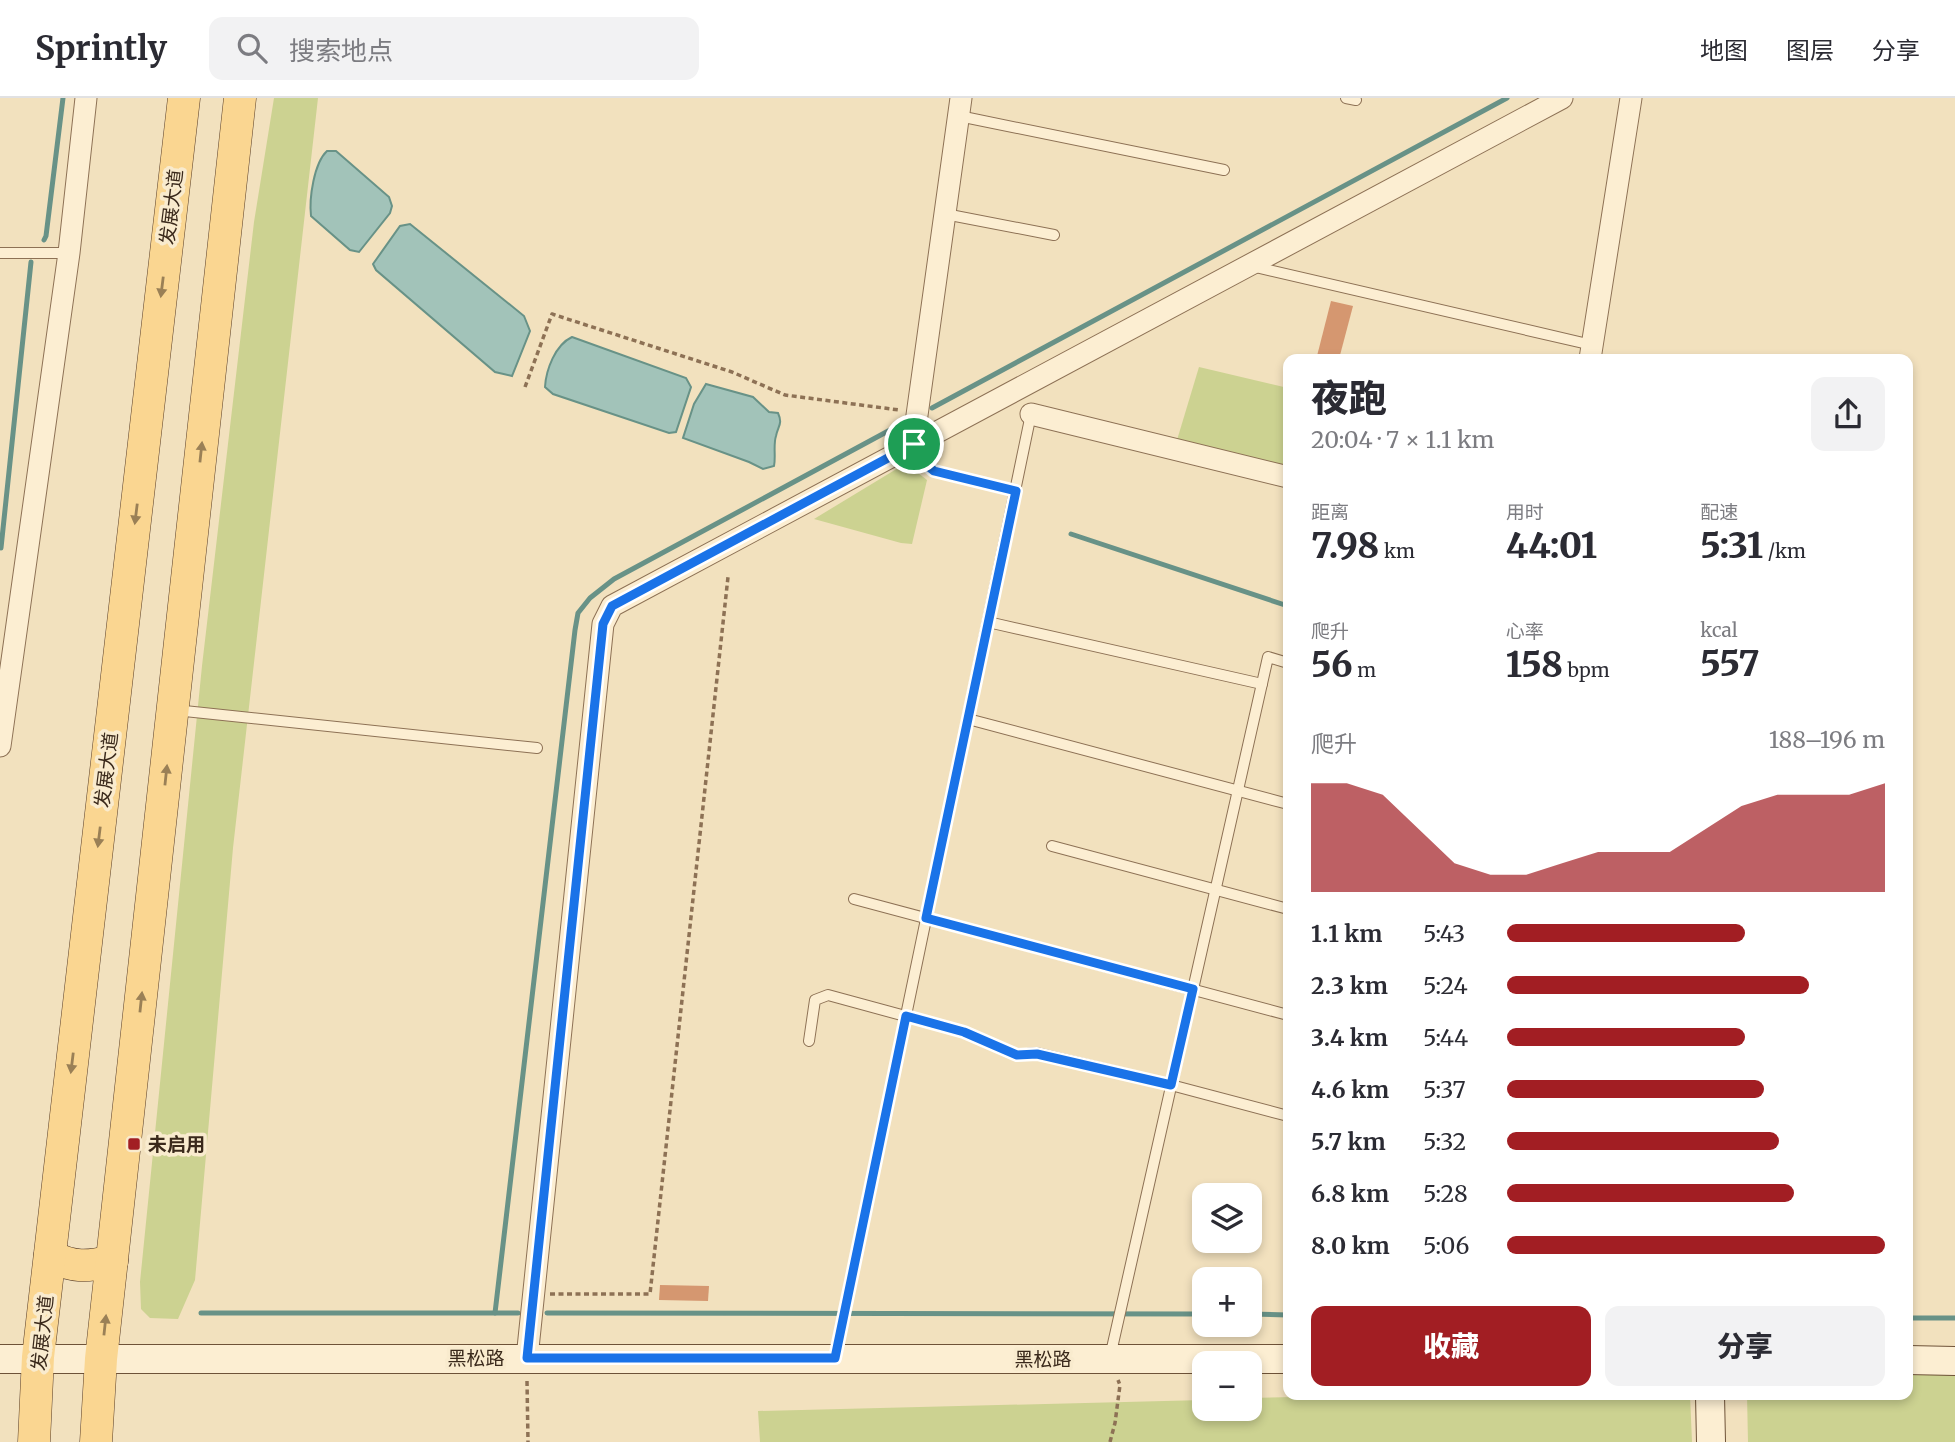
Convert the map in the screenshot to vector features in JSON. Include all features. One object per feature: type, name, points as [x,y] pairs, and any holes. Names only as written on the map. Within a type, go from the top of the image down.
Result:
[{"type":"main road","name":"发展大道","points":[[34,1442],[38,1357],[184,98]]},
{"type":"main road","points":[[96,1442],[101,1359],[240,98]]},
{"type":"main road","points":[[50,1256],[78,1266],[112,1261]]},
{"type":"street","points":[[0,746],[69,253],[86,98]]},
{"type":"street","points":[[527,1358],[603,624],[612,606],[1562,98]]},
{"type":"street","points":[[1591,352],[1631,98]]},
{"type":"street","points":[[914,444],[960,107]]},
{"type":"street","points":[[1031,414],[1283,476]]},
{"type":"street","name":"黑松路","points":[[0,1359],[1283,1359]]},
{"type":"street","points":[[1913,1360],[1955,1361]]},
{"type":"street","points":[[1710,1400],[1711,1442]]},
{"type":"lane","points":[[960,107],[1224,170]]},
{"type":"lane","points":[[945,214],[1054,235]]},
{"type":"lane","points":[[0,253],[69,253]]},
{"type":"lane","points":[[1248,266],[1591,352]]},
{"type":"lane","points":[[835,1358],[1031,414]]},
{"type":"lane","points":[[914,444],[923,462],[934,471],[1016,491]]},
{"type":"lane","points":[[988,622],[1262,684]]},
{"type":"lane","points":[[1109,1359],[1268,657],[1283,662]]},
{"type":"lane","points":[[173,710],[537,748]]},
{"type":"lane","points":[[968,719],[1283,803]]},
{"type":"lane","points":[[1052,846],[1283,908]]},
{"type":"lane","points":[[854,899],[1283,1014]]},
{"type":"lane","points":[[809,1041],[815,1000],[828,995],[964,1032],[1017,1055],[1037,1054],[1283,1115]]},
{"type":"path","points":[[525,387],[552,314],[732,372],[785,395],[918,413]]},
{"type":"path","points":[[534,1294],[650,1294],[729,577]]},
{"type":"path","points":[[527,1358],[528,1442]]},
{"type":"path","points":[[1109,1359],[1120,1384],[1110,1442]]},
{"type":"green space","points":[[274,98],[318,98],[233,848],[195,1280],[178,1319],[150,1318],[141,1309],[140,1282],[202,666],[254,222]]},
{"type":"green space","points":[[1199,367],[1283,387],[1283,466],[1177,440]]},
{"type":"green space","points":[[908,462],[927,480],[912,544],[814,519]]},
{"type":"green space","points":[[1913,1372],[1955,1372],[1955,1442],[1748,1442],[1747,1400],[1913,1400]]},
{"type":"green space","points":[[1283,1397],[1283,1400],[1690,1400],[1692,1442],[760,1442],[758,1411],[1192,1400],[1192,1421],[1262,1421],[1262,1398]]},
{"type":"water","points":[[327,151],[336,151],[389,197],[392,206],[390,213],[359,252],[350,250],[311,216],[313,181],[322,156]]},
{"type":"water","points":[[410,224],[524,316],[530,331],[512,376],[495,372],[376,270],[373,264],[400,226]]},
{"type":"water","points":[[572,337],[686,378],[691,387],[676,432],[669,433],[553,394],[545,387],[552,359]]},
{"type":"water","points":[[706,384],[753,397],[769,412],[778,413],[780,422],[775,440],[774,466],[763,469],[683,438],[694,404]]},
{"type":"building","points":[[1331,301],[1353,306],[1340,354],[1318,354]]},
{"type":"building","points":[[660,1285],[709,1286],[708,1301],[659,1300]]},
{"type":"waterway","points":[[44,240],[63,98]]},
{"type":"waterway","points":[[932,408],[1507,98]]},
{"type":"waterway","points":[[1,548],[31,262]]},
{"type":"waterway","points":[[495,1313],[578,613],[590,598],[614,579],[903,423]]},
{"type":"waterway","points":[[1071,534],[1283,604]]},
{"type":"waterway","points":[[201,1313],[518,1313]]},
{"type":"waterway","points":[[547,1313],[1192,1314]]},
{"type":"waterway","points":[[1262,1314],[1283,1315]]},
{"type":"waterway","points":[[1913,1318],[1955,1318]]},
{"type":"place","name":"未启用","points":[[134,1144]]},
{"type":"route","points":[[914,444],[923,462],[934,471],[1016,491],[926,918],[1193,989],[1171,1085],[1037,1054],[1017,1055],[964,1032],[906,1016],[835,1358],[527,1358],[603,624],[612,606],[914,444]]}]
